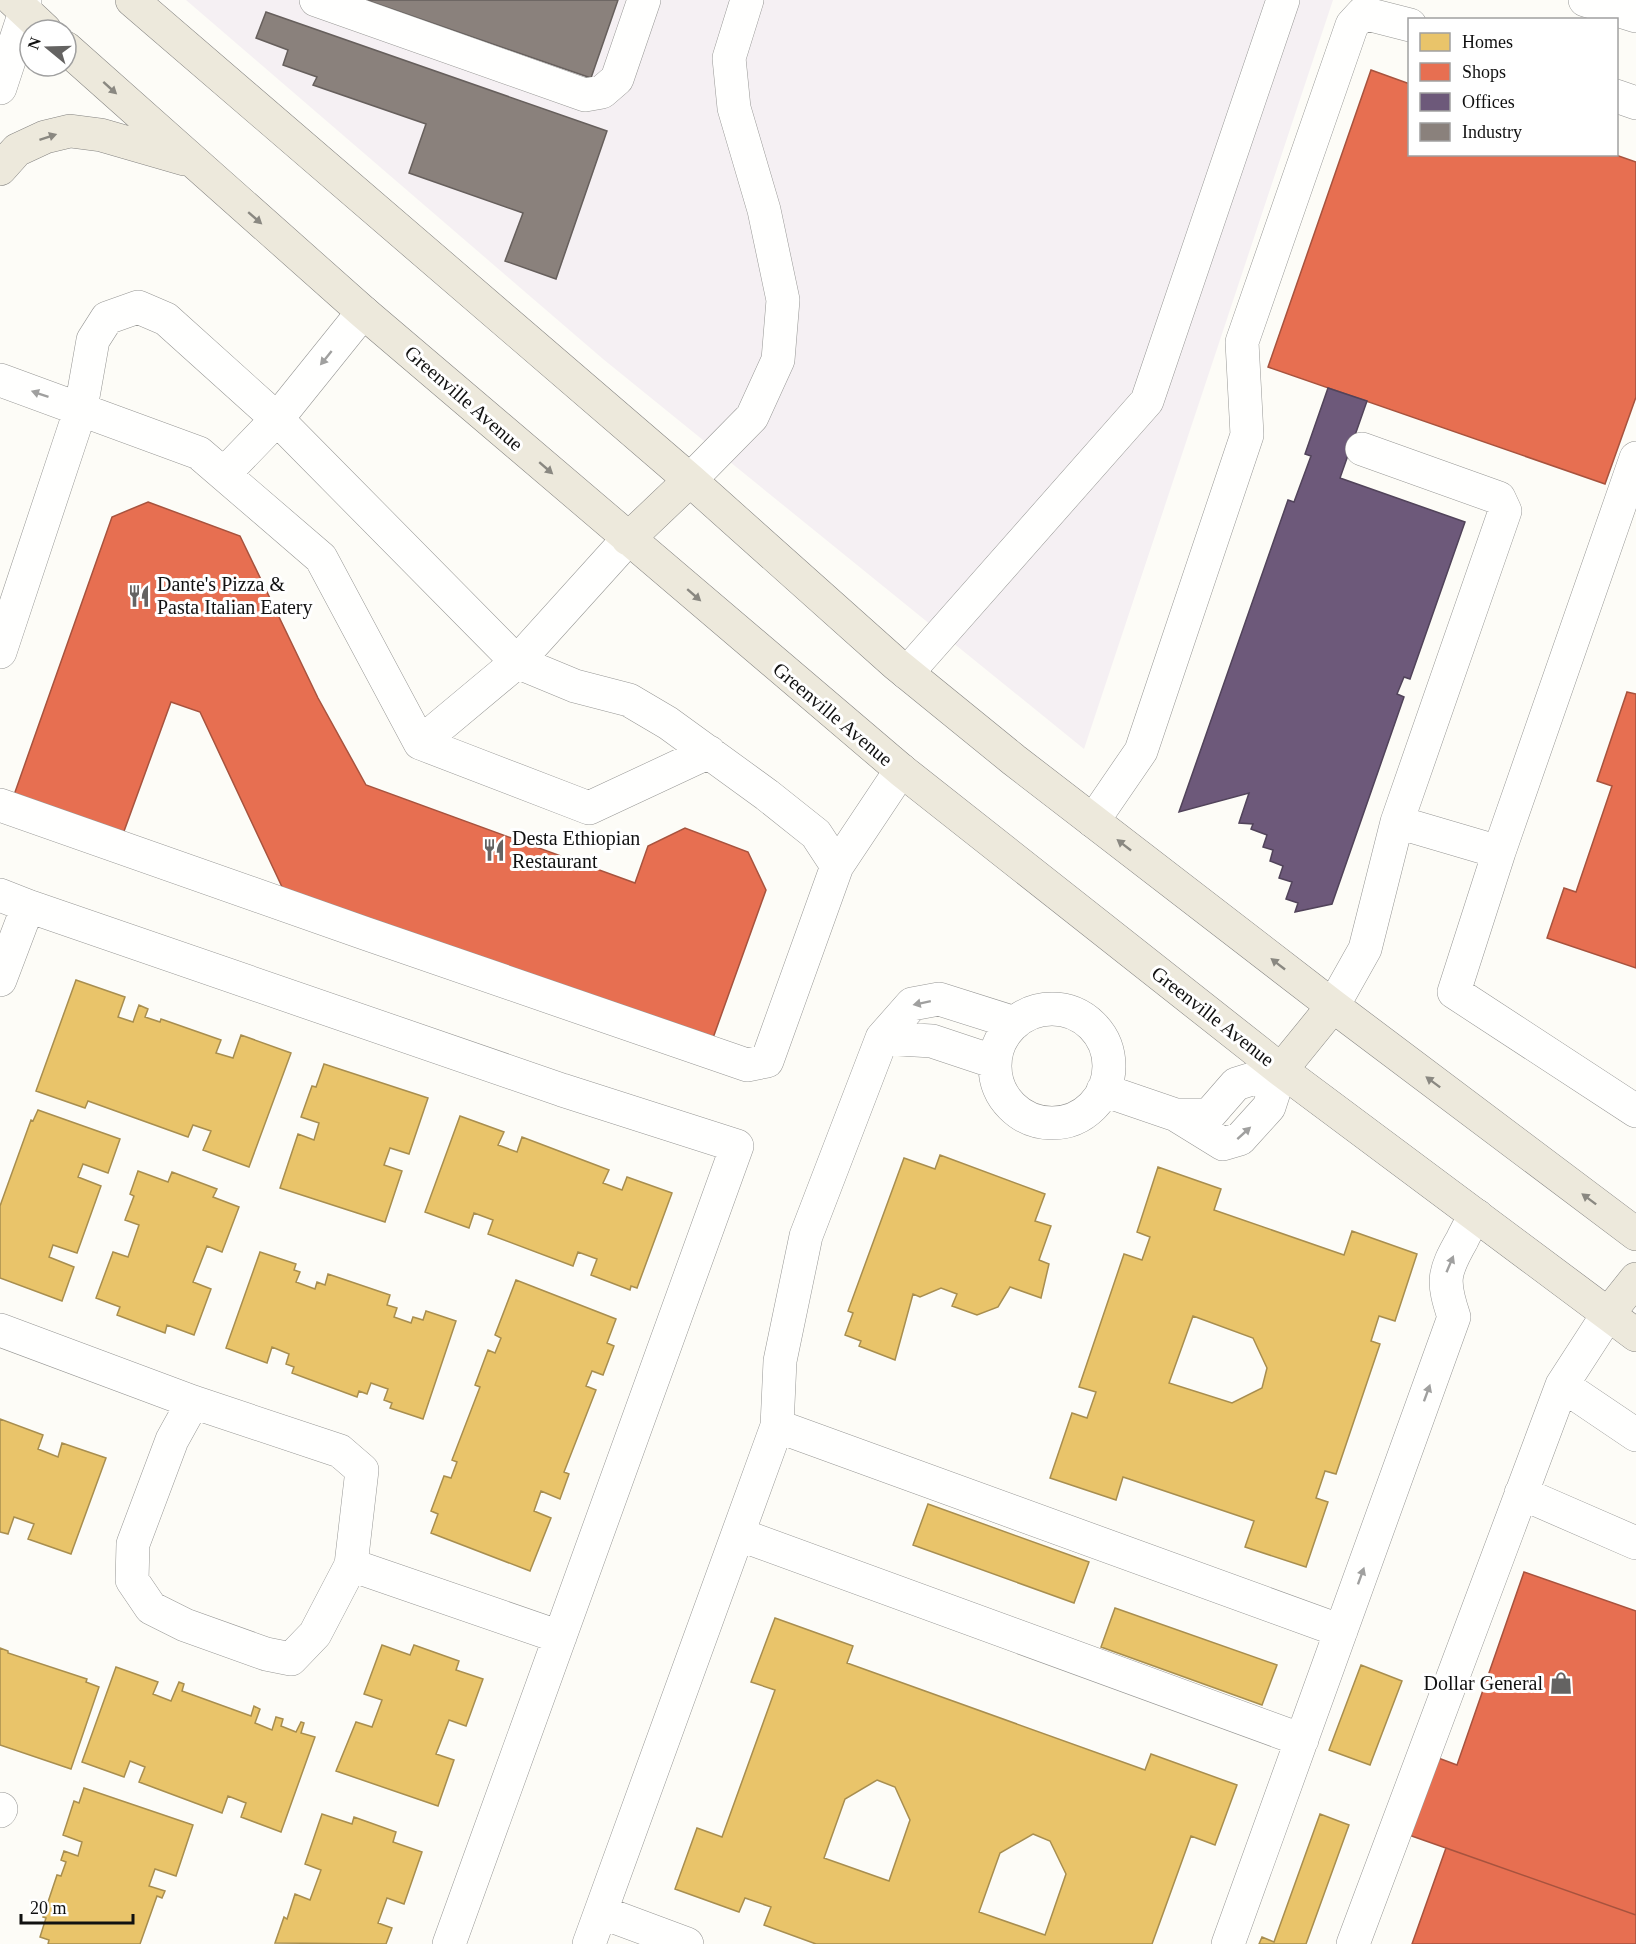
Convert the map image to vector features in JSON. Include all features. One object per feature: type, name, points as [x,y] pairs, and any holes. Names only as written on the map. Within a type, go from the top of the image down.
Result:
[{"type":"main road","points":[[132,0],[690,480],[907,673],[1014,760],[1333,1006],[1636,1234]]},
{"type":"main road","name":"Greenville Avenue","points":[[78,59],[363,312],[901,770],[1281,1070],[1636,1335]]},
{"type":"main road","points":[[0,169],[17,150],[45,137],[70,131],[101,135],[192,162]]},
{"type":"main road","points":[[628,539],[690,480]]},
{"type":"main road","points":[[1281,1070],[1333,1006]]},
{"type":"main road","points":[[1608,1314],[1636,1279]]},
{"type":"street","points":[[316,0],[585,95],[602,92],[617,79],[644,0]]},
{"type":"street","points":[[690,480],[752,417],[778,360],[783,300],[764,210],[734,108],[729,58],[747,0]]},
{"type":"street","points":[[907,673],[1147,401],[1283,0]]},
{"type":"street","points":[[1585,0],[1636,16]]},
{"type":"street","points":[[0,88],[27,10]]},
{"type":"street","points":[[1093,821],[1141,751],[1247,435],[1242,342],[1352,25],[1363,13],[1408,24]]},
{"type":"street","points":[[1618,96],[1636,103]]},
{"type":"street","points":[[0,652],[81,408],[93,340],[107,318],[138,307],[166,319],[277,419],[517,662],[575,686],[629,700],[668,723],[816,834],[837,866]]},
{"type":"street","points":[[224,474],[277,419],[363,312]]},
{"type":"street","points":[[0,380],[199,453],[224,474],[321,558],[420,743],[589,808],[709,752]]},
{"type":"street","points":[[1333,1006],[1365,949],[1397,822],[1504,512],[1498,498],[1362,449]]},
{"type":"street","points":[[1636,458],[1499,852],[1454,992],[1636,1111]]},
{"type":"street","points":[[420,743],[517,662],[628,539]]},
{"type":"street","points":[[0,805],[747,1065],[767,1061],[837,866],[901,770]]},
{"type":"street","points":[[1397,822],[1499,852]]},
{"type":"street","points":[[0,980],[14,900],[550,1086],[736,1146],[449,1944]]},
{"type":"street","points":[[590,1944],[777,1426],[780,1361],[806,1236],[882,1038],[912,1004],[939,999],[1014,1023]]},
{"type":"street","points":[[1043,1009],[1062,1009],[1080,1016],[1096,1028],[1105,1045],[1109,1064],[1103,1090],[1089,1109],[1061,1122],[1030,1119],[1015,1110],[1003,1096],[996,1079],[995,1062],[999,1044],[1014,1023],[1024,1015],[1043,1009]]},
{"type":"street","points":[[882,1038],[932,1041],[995,1062]]},
{"type":"street","points":[[1103,1090],[1176,1115],[1223,1144],[1240,1139],[1269,1107],[1281,1070]]},
{"type":"street","points":[[1228,1944],[1454,1317],[1445,1287],[1446,1274],[1453,1256],[1477,1216]]},
{"type":"street","points":[[1353,1944],[1562,1385],[1608,1314]]},
{"type":"street","points":[[0,1329],[193,1402],[340,1451],[362,1470],[351,1565],[315,1634],[291,1659],[266,1654],[185,1624],[151,1608],[132,1580],[133,1544],[172,1440],[193,1402]]},
{"type":"street","points":[[1562,1385],[1636,1435]]},
{"type":"street","points":[[777,1426],[1341,1631]]},
{"type":"street","points":[[1521,1493],[1636,1543]]},
{"type":"street","points":[[738,1534],[1302,1740]]},
{"type":"street","points":[[351,1565],[560,1637]]},
{"type":"street","points":[[601,1912],[687,1944]]},
{"type":"shaded area","points":[[186,0],[1333,0],[1084,749],[603,359]]},
{"type":"building: Homes","points":[[76,980],[125,997],[118,1017],[133,1022],[139,1005],[148,1009],[145,1017],[160,1022],[161,1019],[221,1040],[216,1053],[233,1058],[241,1035],[291,1053],[249,1167],[203,1150],[211,1131],[193,1125],[188,1137],[88,1101],[85,1108],[36,1091]]},
{"type":"building: Homes","points":[[324,1064],[428,1098],[409,1154],[390,1148],[384,1165],[402,1171],[385,1222],[280,1188],[298,1134],[314,1140],[319,1123],[301,1117],[312,1086],[316,1087]]},
{"type":"building: Homes","points":[[38,1110],[120,1139],[108,1173],[83,1164],[78,1177],[101,1186],[77,1253],[53,1245],[49,1257],[74,1267],[62,1301],[0,1278],[0,1206],[31,1120],[33,1121]]},
{"type":"building: Homes","points":[[460,1116],[504,1132],[498,1145],[517,1152],[522,1137],[609,1170],[603,1183],[622,1190],[627,1177],[672,1193],[637,1288],[631,1286],[630,1290],[591,1275],[597,1259],[578,1252],[573,1266],[488,1234],[493,1220],[474,1213],[469,1228],[425,1212]]},
{"type":"building: Homes","points":[[940,1155],[1045,1194],[1035,1221],[1051,1226],[1039,1260],[1049,1264],[1041,1298],[1010,1287],[998,1307],[977,1315],[952,1306],[957,1294],[941,1288],[920,1297],[913,1294],[895,1360],[859,1346],[861,1341],[845,1335],[853,1313],[848,1311],[904,1158],[935,1169]]},
{"type":"building: Homes","points":[[1158,1167],[1221,1189],[1214,1210],[1344,1255],[1352,1231],[1417,1254],[1395,1321],[1379,1316],[1371,1341],[1380,1344],[1336,1474],[1325,1471],[1316,1498],[1328,1502],[1306,1567],[1245,1547],[1254,1521],[1123,1477],[1116,1500],[1050,1478],[1072,1413],[1087,1418],[1096,1392],[1079,1387],[1124,1254],[1142,1260],[1150,1237],[1137,1232]],"holes":[[[1193,1316],[1253,1338],[1267,1368],[1262,1388],[1232,1403],[1169,1383]]]},
{"type":"building: Homes","points":[[138,1171],[168,1182],[172,1172],[217,1189],[213,1197],[239,1207],[222,1252],[207,1246],[193,1282],[211,1289],[194,1335],[167,1325],[165,1333],[117,1315],[120,1307],[96,1298],[113,1252],[128,1257],[139,1225],[125,1220],[134,1196],[130,1194]]},
{"type":"building: Homes","points":[[260,1252],[296,1264],[294,1270],[300,1272],[296,1282],[315,1289],[317,1282],[325,1285],[328,1274],[390,1295],[387,1305],[397,1308],[394,1317],[411,1323],[413,1317],[423,1320],[426,1311],[456,1321],[423,1419],[390,1408],[392,1403],[384,1400],[388,1389],[371,1383],[367,1394],[359,1391],[357,1397],[292,1373],[294,1367],[286,1364],[289,1354],[272,1347],[267,1363],[226,1348]]},
{"type":"building: Homes","points":[[516,1280],[616,1319],[607,1343],[614,1346],[603,1375],[592,1371],[586,1386],[596,1390],[564,1472],[569,1474],[560,1499],[541,1491],[534,1511],[551,1518],[530,1571],[431,1533],[438,1514],[431,1511],[444,1476],[451,1478],[457,1462],[452,1460],[480,1387],[475,1385],[488,1350],[495,1353],[501,1338],[495,1335]]},
{"type":"building: Homes","points":[[0,1419],[43,1435],[38,1449],[58,1457],[62,1443],[106,1458],[71,1554],[28,1539],[34,1524],[14,1517],[8,1534],[0,1532]]},
{"type":"building: Homes","points":[[928,1504],[1089,1562],[1074,1603],[913,1545]]},
{"type":"building: Homes","points":[[1115,1608],[1277,1665],[1262,1705],[1101,1647]]},
{"type":"building: Homes","points":[[775,1618],[853,1646],[847,1663],[1145,1770],[1151,1754],[1237,1785],[1215,1845],[1191,1836],[1152,1944],[816,1944],[764,1925],[771,1907],[745,1898],[739,1912],[675,1889],[697,1828],[722,1837],[775,1690],[751,1682]],"holes":[[[877,1780],[895,1787],[910,1820],[889,1881],[824,1858],[845,1799]],[[1033,1834],[1050,1841],[1066,1874],[1045,1935],[979,1912],[1000,1853]]]},
{"type":"building: Homes","points":[[382,1645],[410,1655],[414,1645],[459,1661],[456,1670],[483,1679],[466,1726],[449,1720],[436,1754],[454,1760],[438,1806],[336,1771],[356,1722],[372,1727],[382,1700],[364,1694]]},
{"type":"building: Homes","points":[[0,1648],[8,1653],[87,1679],[86,1682],[99,1687],[71,1769],[0,1745]]},
{"type":"building: Homes","points":[[1361,1665],[1402,1681],[1370,1765],[1329,1750]]},
{"type":"building: Homes","points":[[116,1667],[158,1682],[153,1694],[171,1701],[179,1682],[184,1684],[182,1691],[251,1716],[254,1706],[260,1709],[255,1723],[272,1730],[276,1717],[283,1719],[281,1726],[296,1732],[301,1722],[304,1723],[301,1733],[315,1737],[281,1832],[241,1817],[246,1803],[228,1796],[222,1813],[139,1782],[145,1767],[130,1761],[124,1777],[82,1762]]},
{"type":"building: Homes","points":[[84,1788],[193,1825],[176,1876],[155,1869],[149,1886],[165,1891],[162,1898],[157,1896],[140,1944],[48,1944],[49,1940],[40,1937],[46,1918],[43,1917],[57,1875],[61,1876],[66,1862],[61,1860],[64,1851],[78,1856],[82,1842],[63,1835],[74,1801],[79,1803]]},
{"type":"building: Homes","points":[[322,1814],[352,1824],[354,1817],[396,1832],[393,1842],[422,1852],[404,1904],[387,1898],[378,1923],[392,1928],[386,1944],[275,1943],[284,1917],[287,1919],[295,1894],[310,1900],[321,1870],[305,1864]]},
{"type":"building: Homes","points":[[1320,1814],[1349,1825],[1306,1944],[1259,1944],[1262,1937],[1274,1942]]},
{"type":"building: Shops","points":[[1371,70],[1408,83],[1408,156],[1618,156],[1636,162],[1636,397],[1605,484],[1268,367]]},
{"type":"building: Shops","points":[[148,502],[240,536],[318,698],[366,785],[635,883],[648,846],[685,828],[748,852],[766,890],[713,1038],[283,889],[200,712],[171,702],[123,834],[14,795],[112,517]]},
{"type":"building: Shops","points":[[1627,692],[1636,694],[1636,968],[1547,938],[1564,888],[1576,892],[1612,786],[1597,781]]},
{"type":"building: Shops","name":"Dollar General","points":[[1524,1572],[1636,1611],[1636,1915],[1406,1834],[1433,1756],[1457,1765]]},
{"type":"building: Shops","points":[[1446,1848],[1636,1915],[1636,1944],[1412,1944]]},
{"type":"building: Offices","points":[[1328,388],[1367,401],[1340,478],[1465,522],[1410,679],[1404,677],[1397,694],[1404,697],[1332,904],[1295,912],[1298,903],[1286,899],[1292,882],[1279,878],[1283,866],[1270,861],[1273,850],[1263,847],[1267,835],[1251,829],[1253,824],[1239,823],[1249,793],[1179,812],[1288,500],[1294,502],[1311,456],[1305,454]]},
{"type":"building: Industry","points":[[366,0],[618,0],[591,78]]},
{"type":"building: Industry","points":[[266,12],[607,131],[556,279],[505,261],[523,213],[409,173],[426,124],[313,85],[317,77],[283,65],[288,50],[256,38]]},
{"type":"place","name":"Dante's Pizza & Pasta Italian Eatery","points":[[139,596]]},
{"type":"place","name":"Desta Ethiopian Restaurant","points":[[494,850]]},
{"type":"place","name":"Dollar General","points":[[1561,1683]]}]
